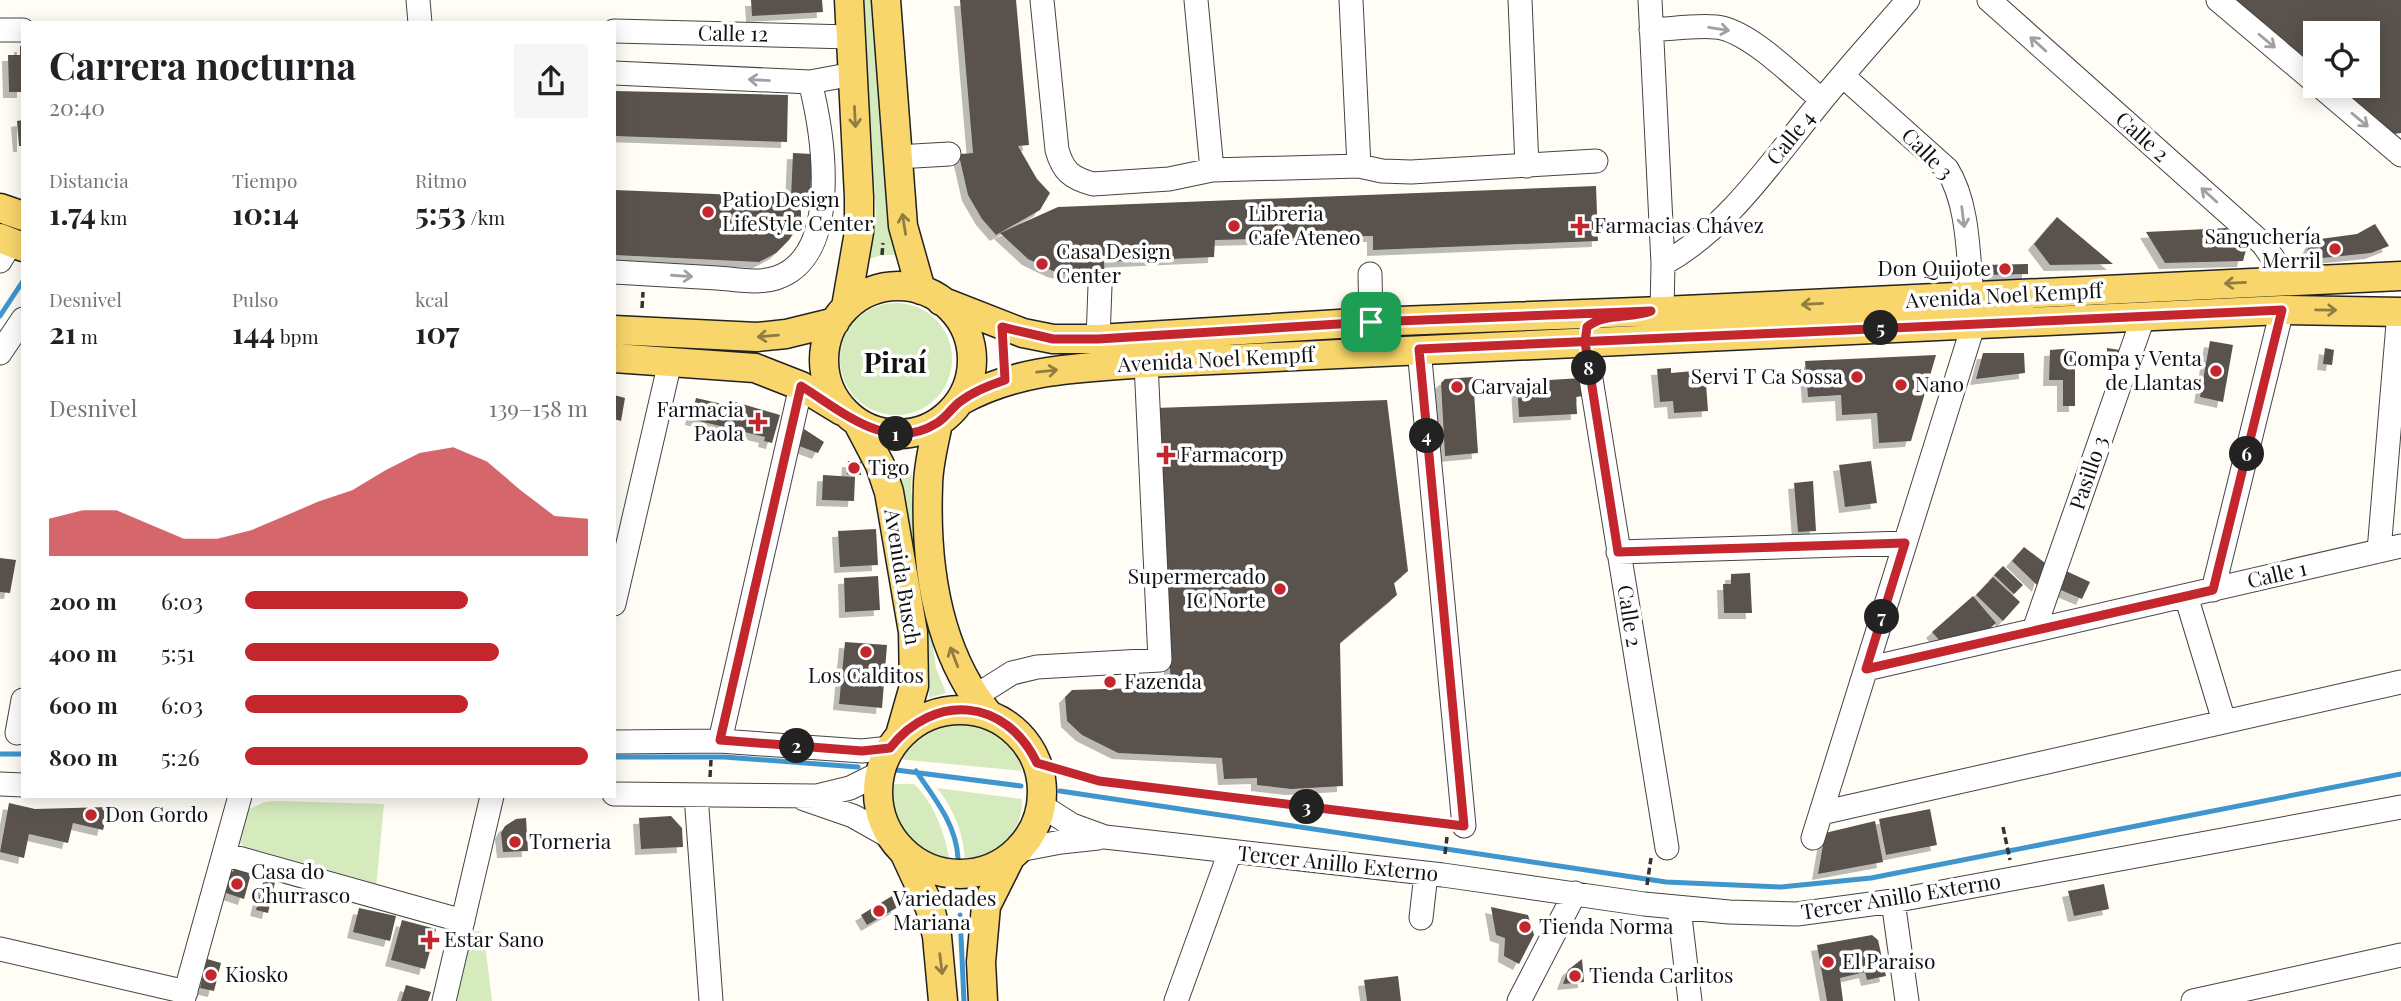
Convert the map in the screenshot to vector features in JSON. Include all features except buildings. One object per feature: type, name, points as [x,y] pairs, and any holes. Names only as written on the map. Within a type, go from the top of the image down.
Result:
[{"type":"main road","points":[[849,0],[859,232],[841,314],[825,347],[825,370],[834,398],[852,418]]},
{"type":"main road","points":[[886,0],[904,226],[909,251],[931,295]]},
{"type":"main road","points":[[0,208],[21,215]]},
{"type":"main road","name":"Avenida Noel Kempff","points":[[960,401],[985,387],[1038,372],[1146,363],[1792,332],[1973,310],[1982,314],[2007,306],[2081,302],[2103,291],[2401,276]]},
{"type":"main road","points":[[616,330],[757,337],[786,334],[841,314],[863,295],[881,288],[902,286],[931,295],[955,313],[965,329],[971,347],[972,366],[960,401],[938,423],[906,434],[890,434],[873,430],[801,386],[755,368],[616,358]]},
{"type":"main road","name":"Avenida Noel Kempff","points":[[931,295],[1023,333],[1053,339],[1098,339],[1371,322],[1657,311],[1973,310],[2144,315],[2282,310],[2400,312]]},
{"type":"main road","points":[[1585,342],[1587,327],[1596,319],[1637,317],[1657,311]]},
{"type":"main road","points":[[1460,347],[1511,338],[1521,328],[1525,316]]},
{"type":"main road","name":"Avenida Busch","points":[[852,418],[880,465],[889,492],[913,632],[914,686],[890,752]]},
{"type":"main road","name":"Avenida Busch","points":[[938,423],[928,485],[932,572],[942,626],[956,664],[982,706]]},
{"type":"main road","points":[[943,1001],[939,948],[930,908],[882,818],[878,795],[890,752],[919,720],[941,712],[982,706],[1023,738],[1037,763],[1041,777],[1042,806],[1031,835],[1014,854],[986,906],[982,962],[983,1001]]},
{"type":"main road","points":[[899,846],[930,869],[957,875],[985,871],[1014,854]]},
{"type":"street","points":[[418,0],[420,21]]},
{"type":"street","points":[[1042,0],[1056,150],[1069,175],[1093,184],[1169,180],[1212,170],[1359,166],[1403,172],[1596,162]]},
{"type":"street","points":[[1196,0],[1212,170]]},
{"type":"street","points":[[1351,0],[1359,166]]},
{"type":"street","points":[[1520,0],[1527,166]]},
{"type":"street","points":[[1650,0],[1663,264],[1657,311]]},
{"type":"street","name":"Calle 4","points":[[1663,264],[1683,253],[1746,193],[1909,0]]},
{"type":"street","name":"Calle 2","points":[[1989,0],[2263,244],[2288,280]]},
{"type":"street","points":[[2218,0],[2303,72]]},
{"type":"street","points":[[1651,30],[1717,27],[1733,32],[1749,40],[1822,100]]},
{"type":"street","points":[[0,30],[21,30]]},
{"type":"street","name":"Calle 12","points":[[616,31],[851,37]]},
{"type":"street","points":[[616,73],[810,82],[853,74]]},
{"type":"street","name":"Calle 3","points":[[1843,76],[1947,169],[1956,183],[1961,199],[1973,310]]},
{"type":"street","points":[[616,272],[751,280],[775,278],[795,268],[810,247],[820,219],[823,172],[816,108],[810,82]]},
{"type":"street","points":[[2334,98],[2401,155]]},
{"type":"street","points":[[897,157],[949,154]]},
{"type":"street","points":[[1370,274],[1371,322]]},
{"type":"street","points":[[1098,339],[1100,286]]},
{"type":"street","points":[[1814,838],[1973,310]]},
{"type":"street","points":[[2213,590],[2282,310]]},
{"type":"street","points":[[2390,549],[2400,312]]},
{"type":"street","name":"Pasillo 3","points":[[2034,631],[2144,315]]},
{"type":"street","points":[[0,353],[21,322]]},
{"type":"street","name":"Calle 2","points":[[1585,342],[1667,848]]},
{"type":"street","points":[[1419,349],[1456,828]]},
{"type":"street","points":[[616,595],[670,362]]},
{"type":"street","points":[[982,706],[989,685],[1012,673],[1037,667],[1160,660],[1146,363]]},
{"type":"street","points":[[720,740],[801,386]]},
{"type":"street","points":[[1618,552],[1905,543]]},
{"type":"street","name":"Calle 1","points":[[1866,669],[2390,549]]},
{"type":"street","points":[[2186,596],[2224,721]]},
{"type":"street","points":[[1821,813],[2401,682]]},
{"type":"street","points":[[13,733],[21,707]]},
{"type":"street","points":[[616,742],[720,740],[890,752]]},
{"type":"street","points":[[616,793],[817,796],[850,788],[890,752]]},
{"type":"street","points":[[0,784],[21,785]]},
{"type":"street","points":[[696,795],[711,1001]]},
{"type":"street","points":[[794,796],[853,816],[899,846]]},
{"type":"street","points":[[0,949],[184,996],[239,798]]},
{"type":"street","points":[[444,1001],[492,798]]},
{"type":"street","name":"Tercer Anillo Externo","points":[[1042,806],[1072,825],[1105,837],[1426,874],[1679,908],[1797,914],[1893,901],[2401,807]]},
{"type":"street","name":"Tercer Anillo Externo","points":[[1014,854],[1061,842],[1105,837]]},
{"type":"street","points":[[1176,1001],[1230,852]]},
{"type":"street","points":[[224,854],[463,921]]},
{"type":"street","points":[[1421,918],[1426,874]]},
{"type":"street","points":[[1519,1001],[1575,893]]},
{"type":"street","points":[[1893,901],[1907,1001]]},
{"type":"street","points":[[1679,908],[1690,1001]]},
{"type":"street","points":[[2193,1001],[2401,955]]},
{"type":"path","points":[[853,260],[909,251]]},
{"type":"path","points":[[1037,763],[1099,781],[1456,828],[1445,856]]},
{"type":"path","points":[[2003,827],[2011,864]]},
{"type":"path","points":[[1647,890],[1649,866]]},
{"type":"green space","points":[[863,0],[874,0],[890,234],[899,255],[882,255],[867,260],[873,241],[876,213]]},
{"type":"green space","points":[[896,303],[918,307],[936,319],[948,337],[952,359],[948,381],[936,399],[918,411],[896,415],[874,411],[856,399],[844,381],[840,359],[844,337],[856,319],[874,307]]},
{"type":"green space","points":[[895,470],[912,470],[911,491],[936,668],[946,693],[929,698],[929,670],[902,492]]},
{"type":"green space","points":[[958,723],[982,727],[1000,735],[1013,749],[1022,771],[898,759],[908,742],[922,732]]},
{"type":"green space","points":[[892,784],[914,784],[928,801],[938,820],[950,862],[923,853],[905,836],[896,813]]},
{"type":"green space","points":[[937,788],[1022,799],[1018,823],[1006,841],[997,848],[965,862],[957,822]]},
{"type":"green space","points":[[265,802],[384,804],[376,888],[249,851],[237,840],[247,810]]},
{"type":"green space","points":[[480,931],[484,936],[492,1001],[453,1001],[470,932]]},
{"type":"waterway","points":[[0,316],[21,284]]},
{"type":"waterway","points":[[0,754],[21,754]]},
{"type":"waterway","points":[[616,757],[724,757],[858,767]]},
{"type":"waterway","points":[[896,770],[1021,786]]},
{"type":"waterway","points":[[916,771],[949,823],[958,858]]},
{"type":"waterway","points":[[1060,791],[1666,882],[1781,887],[1871,878],[2401,774]]},
{"type":"waterway","points":[[960,915],[964,1001]]},
{"type":"place","name":"Patio Design LifeStyle Center","points":[[708,212]]},
{"type":"place","name":"Libreria Cafe Ateneo","points":[[1234,226]]},
{"type":"place","name":"Farmacias Chávez","points":[[1580,226]]},
{"type":"place","name":"Sanguchería Merril","points":[[2335,249]]},
{"type":"place","name":"Casa Design Center","points":[[1042,264]]},
{"type":"place","name":"Don Quijote","points":[[2005,269]]},
{"type":"place","name":"Compa y Venta de Llantas","points":[[2216,371]]},
{"type":"place","name":"Servi T Ca Sossa","points":[[1857,377]]},
{"type":"place","name":"Nano","points":[[1901,385]]},
{"type":"place","name":"Carvajal","points":[[1457,387]]},
{"type":"place","name":"Farmacia Paola","points":[[758,422]]},
{"type":"place","name":"Farmacorp","points":[[1166,455]]},
{"type":"place","name":"Tigo","points":[[854,468]]},
{"type":"place","name":"Supermercado IC Norte","points":[[1280,589]]},
{"type":"place","name":"Los Calditos","points":[[866,652]]},
{"type":"place","name":"Fazenda","points":[[1110,682]]},
{"type":"place","name":"Don Gordo","points":[[91,815]]},
{"type":"place","name":"Torneria","points":[[515,842]]},
{"type":"place","name":"Casa do Churrasco","points":[[237,884]]},
{"type":"place","name":"Variedades Mariana","points":[[879,911]]},
{"type":"place","name":"Tienda Norma","points":[[1525,927]]},
{"type":"place","name":"Estar Sano","points":[[430,940]]},
{"type":"place","name":"El Paraiso","points":[[1828,962]]},
{"type":"place","name":"Kiosko","points":[[211,975]]},
{"type":"place","name":"Tienda Carlitos","points":[[1575,976]]},
{"type":"district","name":"Piraí","points":[[895,363]]},
{"type":"route","points":[[1371,322],[1098,339],[1053,339],[1002,327],[1005,380],[985,387],[960,401],[938,423],[906,434],[873,430],[801,386],[720,740],[862,751],[890,748],[919,720],[941,712],[965,709],[989,715],[1007,724],[1023,738],[1037,763],[1099,781],[1464,826],[1419,349],[1585,342],[1974,323],[2282,310],[2213,590],[1866,669],[1905,543],[1618,552],[1585,342],[1587,327],[1596,319],[1637,317],[1651,311],[1371,322]]}]
